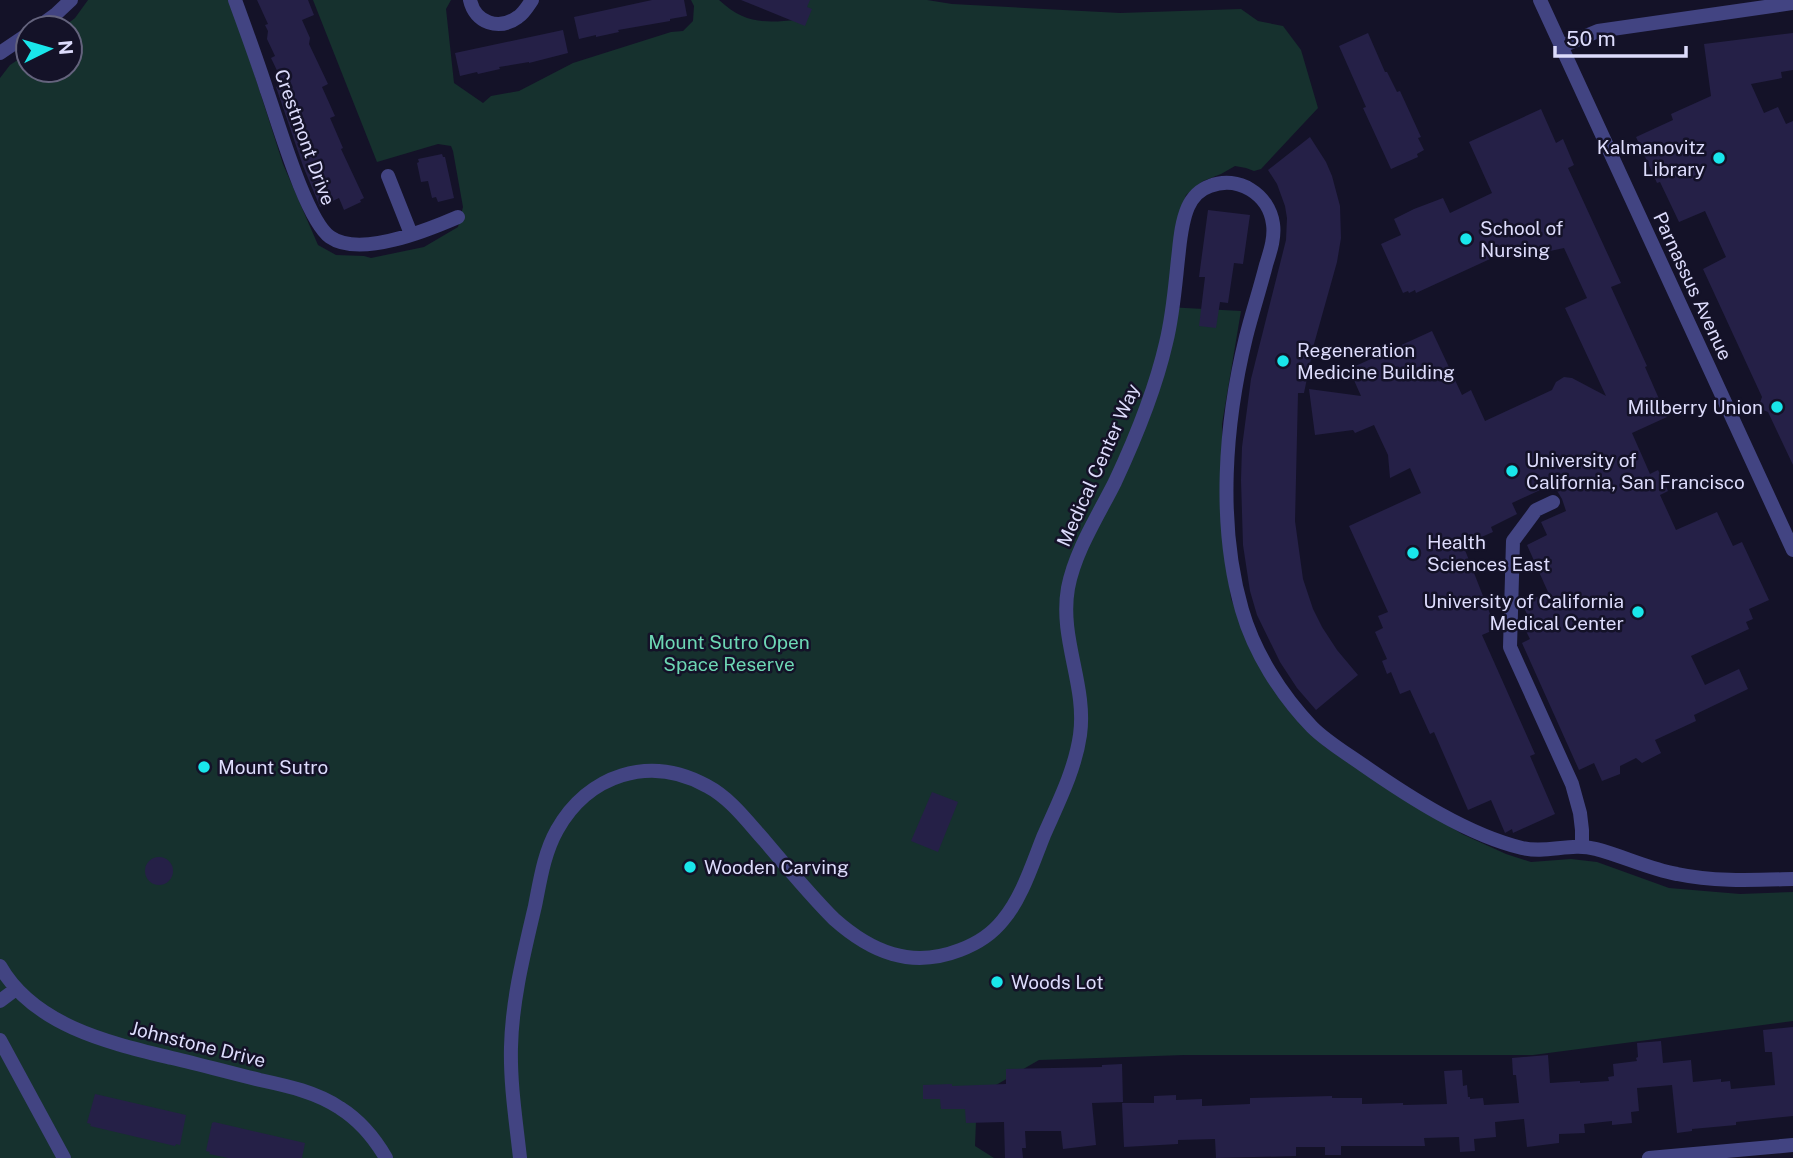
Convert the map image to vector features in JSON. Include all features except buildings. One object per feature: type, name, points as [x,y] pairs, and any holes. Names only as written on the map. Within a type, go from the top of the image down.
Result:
[{"type":"street","points":[[56,14],[71,0]]},
{"type":"street","name":"Crestmont Drive","points":[[235,0],[292,163],[315,219],[330,237],[343,243],[377,243],[458,217]]},
{"type":"street","points":[[470,0],[475,14],[482,20],[501,25],[517,18],[532,0]]},
{"type":"street","name":"Parnassus Avenue","points":[[1540,0],[1793,550]]},
{"type":"street","points":[[1562,46],[1598,31],[1793,3]]},
{"type":"street","points":[[388,176],[411,234]]},
{"type":"street","name":"Medical Center Way","points":[[520,1158],[511,1046],[516,997],[543,868],[555,834],[564,818],[576,804],[603,783],[617,776],[643,771],[674,774],[706,785],[734,807],[834,919],[860,940],[892,955],[915,959],[957,952],[984,938],[1003,921],[1011,909],[1063,791],[1081,733],[1081,704],[1066,624],[1065,608],[1070,578],[1132,444],[1154,387],[1170,327],[1181,230],[1186,211],[1194,196],[1215,184],[1235,183],[1254,191],[1268,207],[1274,226],[1271,248],[1237,380],[1227,493],[1229,536],[1235,583],[1246,622],[1263,659],[1284,692],[1311,725],[1325,738],[1415,800],[1479,832],[1518,847],[1542,850],[1582,846],[1679,875],[1721,880],[1793,879]]},
{"type":"street","points":[[1553,502],[1536,510],[1513,541],[1510,647],[1572,784],[1580,813],[1582,846]]},
{"type":"street","name":"Johnstone Drive","points":[[0,965],[16,989],[32,1003],[79,1030],[108,1042],[293,1088],[323,1098],[363,1127],[386,1158]]},
{"type":"street","points":[[0,1001],[16,989]]},
{"type":"street","points":[[0,1040],[64,1158]]},
{"type":"street","points":[[1650,1158],[1726,1154],[1793,1145]]},
{"type":"green space","name":"Mount Sutro Open Space Reserve","points":[[88,0],[228,0],[238,23],[283,164],[318,245],[336,255],[371,258],[424,247],[458,227],[463,207],[453,151],[451,146],[438,144],[377,162],[313,0],[451,0],[446,9],[454,83],[483,103],[491,96],[519,91],[573,63],[671,32],[683,31],[693,21],[694,6],[691,0],[719,0],[746,18],[775,22],[797,20],[809,0],[927,0],[952,4],[1120,13],[1241,9],[1258,21],[1283,26],[1301,50],[1318,108],[1261,169],[1254,171],[1235,166],[1203,181],[1186,195],[1177,223],[1167,307],[1241,311],[1222,424],[1226,558],[1231,599],[1255,653],[1287,709],[1325,747],[1462,834],[1506,854],[1531,862],[1571,859],[1597,862],[1669,888],[1740,894],[1793,892],[1793,1021],[1533,1055],[1184,1055],[1039,1060],[977,1096],[975,1146],[994,1158],[0,1158],[0,78],[14,62],[14,84],[84,84],[84,14],[78,14]]},
{"type":"place","name":"Kalmanovitz Library","points":[[1719,158]]},
{"type":"place","name":"School of Nursing","points":[[1466,239]]},
{"type":"place","name":"Regeneration Medicine Building","points":[[1283,361]]},
{"type":"place","name":"Millberry Union","points":[[1777,407]]},
{"type":"place","name":"University of California, San Francisco","points":[[1512,471]]},
{"type":"place","name":"Health Sciences East","points":[[1413,553]]},
{"type":"place","name":"University of California Medical Center","points":[[1638,612]]},
{"type":"place","name":"Mount Sutro","points":[[204,767]]},
{"type":"place","name":"Wooden Carving","points":[[690,867]]},
{"type":"place","name":"Woods Lot","points":[[997,982]]}]
